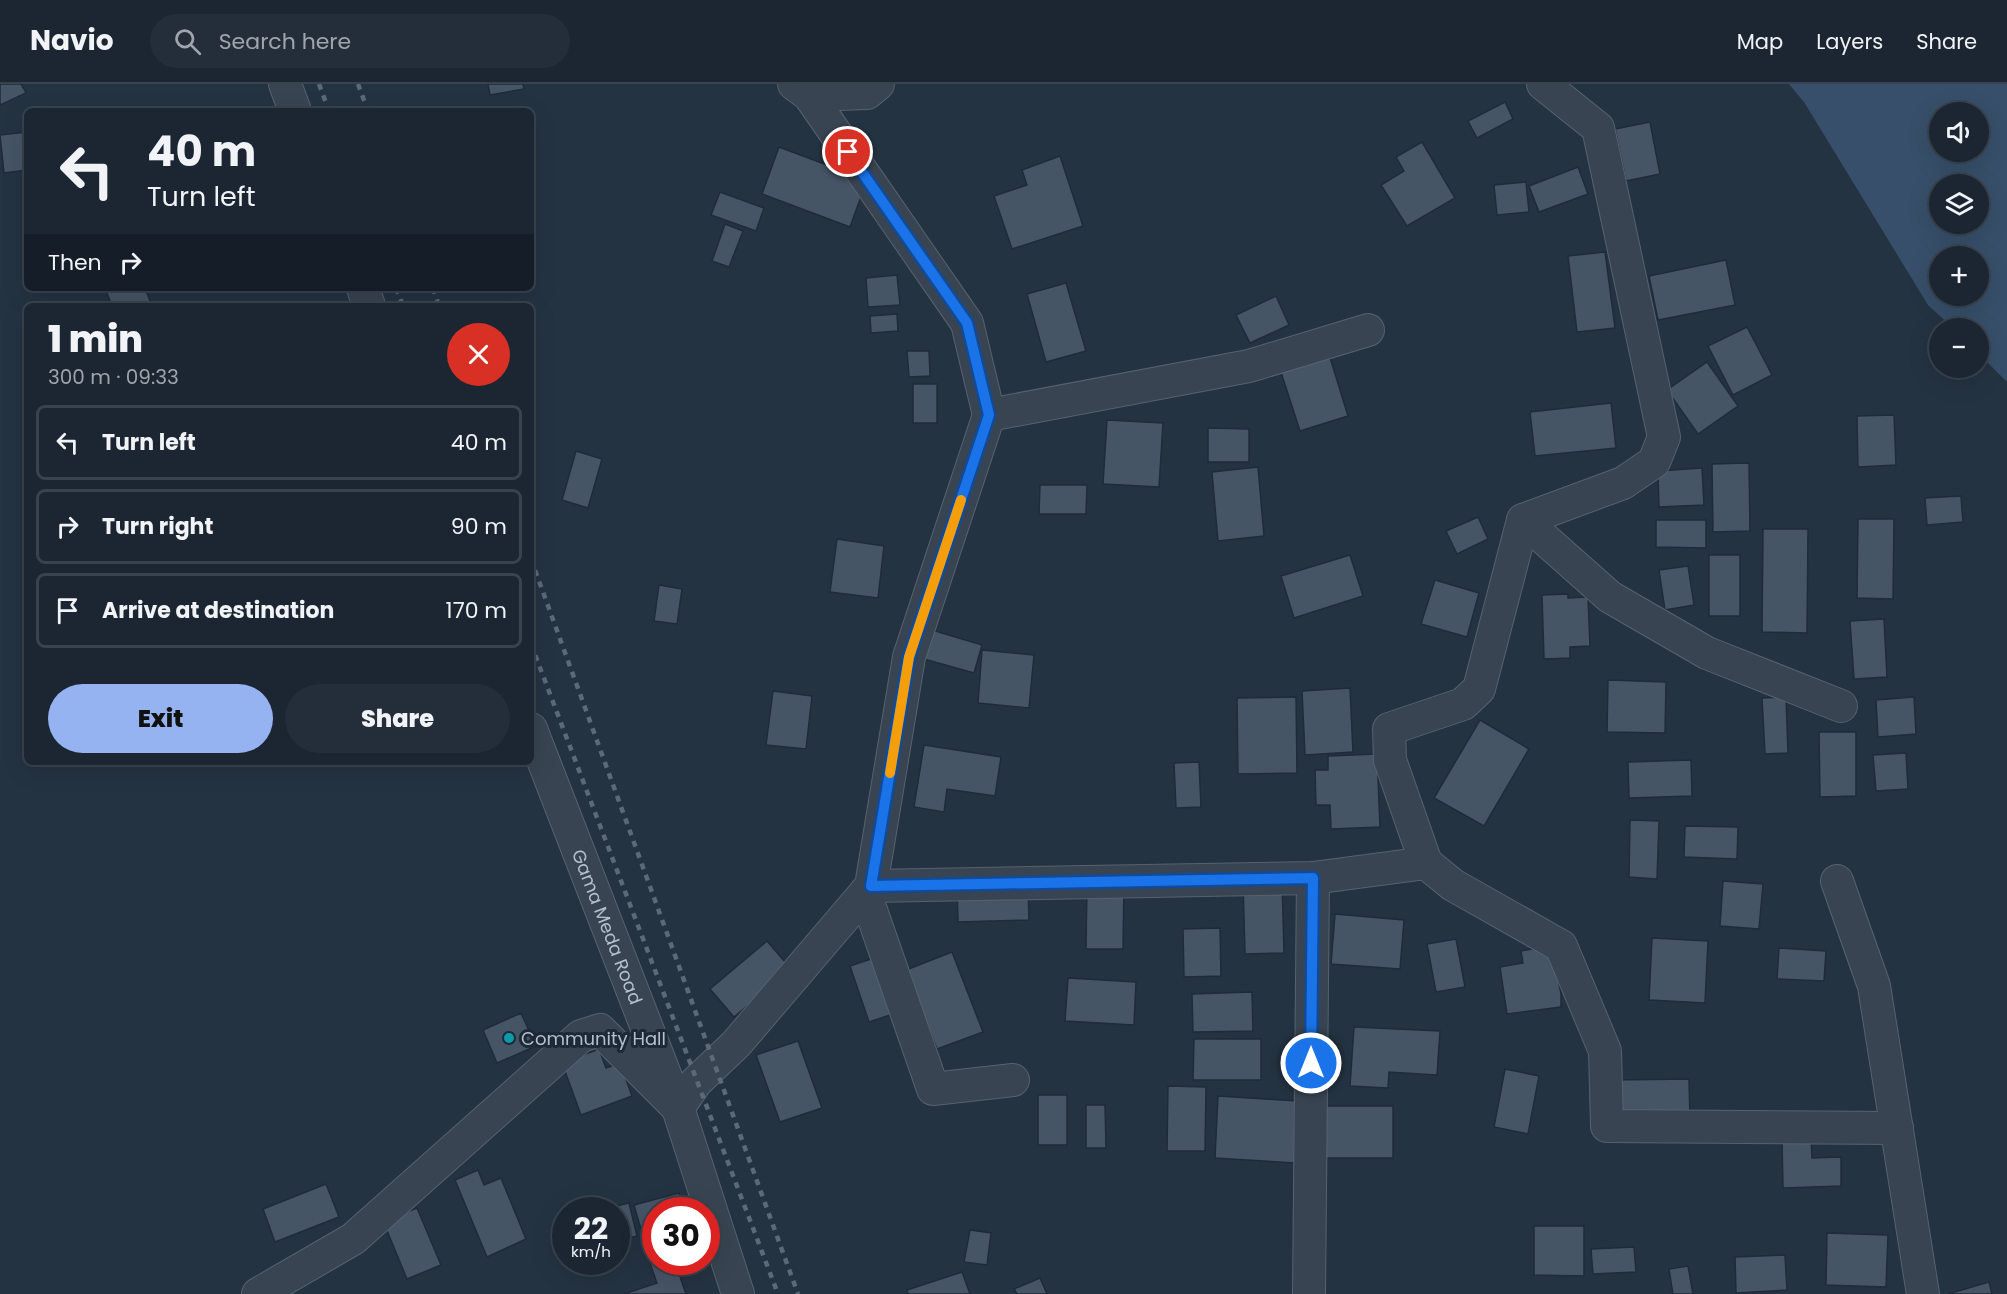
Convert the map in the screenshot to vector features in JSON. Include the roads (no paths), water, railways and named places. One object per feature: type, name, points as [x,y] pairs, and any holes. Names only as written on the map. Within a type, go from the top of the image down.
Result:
[{"type":"street","points":[[285,84],[295,108]]},
{"type":"street","points":[[802,89],[867,93],[878,84]]},
{"type":"street","points":[[1523,520],[1623,483],[1654,462],[1664,437],[1598,128],[1543,84]]},
{"type":"street","points":[[802,89],[967,323],[989,415],[909,657],[868,890],[933,1089],[1013,1080]]},
{"type":"street","points":[[989,415],[1249,366],[1368,330]]},
{"type":"street","points":[[1523,520],[1610,597],[1707,653],[1841,706]]},
{"type":"street","points":[[1523,520],[1479,688],[1463,704],[1389,729],[1390,760],[1426,863],[1453,885],[1561,946],[1605,1051],[1607,1126],[1897,1128]]},
{"type":"street","name":"Gama Meda Road","points":[[534,737],[678,1108],[738,1294]]},
{"type":"street","points":[[258,1294],[352,1239],[581,1036],[600,1030],[678,1108],[696,1082],[736,1044],[868,890],[1313,878],[1426,863]]},
{"type":"street","points":[[1309,1294],[1313,878]]},
{"type":"street","points":[[1838,881],[1874,986],[1923,1294]]},
{"type":"water","points":[[1789,84],[2007,84],[2007,382],[1989,364],[1989,318],[1942,318],[1929,306],[1989,306],[1989,246],[1929,246],[1928,305],[1804,102]]},
{"type":"railway","points":[[319,84],[328,108]]},
{"type":"railway","points":[[358,84],[367,108]]},
{"type":"railway","points":[[397,291],[402,303]]},
{"type":"railway","points":[[434,291],[438,303]]},
{"type":"railway","points":[[534,567],[798,1294]]},
{"type":"railway","points":[[534,652],[778,1294]]},
{"type":"place","name":"Community Hall","points":[[509,1038]]}]
